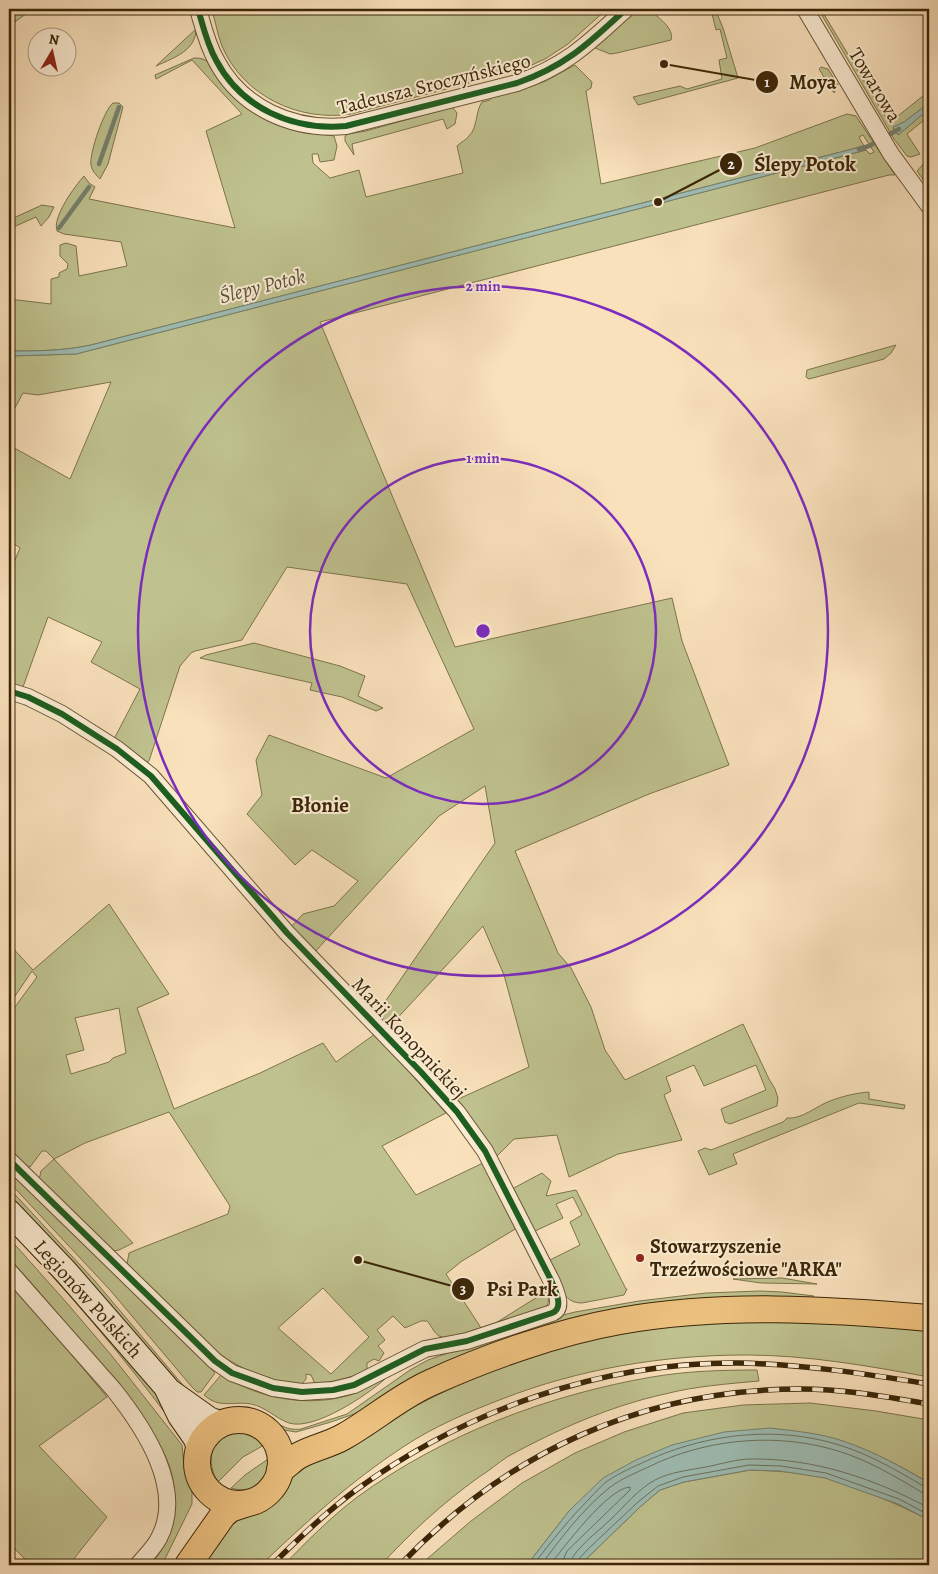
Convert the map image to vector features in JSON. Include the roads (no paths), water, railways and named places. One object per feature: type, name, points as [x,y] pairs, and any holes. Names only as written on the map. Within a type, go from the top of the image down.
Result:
[{"type":"main road","name":"Legionów Polskich","points":[[9,1212],[166,1387],[209,1419],[220,1424]]},
{"type":"main road","points":[[280,1470],[299,1456],[343,1437],[378,1413],[428,1384],[491,1357],[572,1332],[619,1321],[698,1312],[748,1309],[864,1313],[929,1318]]},
{"type":"main road","name":"Legionów Polskich","points":[[166,1387],[180,1416],[196,1438],[199,1449]]},
{"type":"main road","points":[[276,1440],[320,1433],[378,1413]]},
{"type":"main road","points":[[188,1565],[223,1515],[230,1509],[245,1504],[257,1500],[268,1492],[276,1482],[280,1470],[280,1450],[276,1440],[268,1430],[244,1420],[232,1420],[220,1424],[211,1430],[204,1439],[199,1449],[197,1460],[198,1472],[209,1492],[228,1502],[245,1504]]},
{"type":"main road","points":[[179,1565],[200,1520],[209,1492]]},
{"type":"street","name":"Tadeusza Sroczyńskiego","points":[[198,9],[209,45],[216,60],[225,75],[249,100],[286,121],[328,126],[355,124],[531,78],[553,68],[582,49],[626,9]]},
{"type":"street","name":"Towarowa","points":[[805,9],[871,122],[929,206]]},
{"type":"street","name":"Marii Konopnickiej","points":[[9,691],[38,701],[70,719],[125,754],[151,776],[287,933],[457,1112],[485,1151],[552,1282],[559,1307],[555,1312],[467,1341],[425,1349],[349,1386],[321,1391],[293,1392],[273,1388],[232,1373],[215,1361],[9,1160]]},
{"type":"street","points":[[9,1271],[114,1390],[129,1410],[158,1462],[167,1496],[166,1517],[159,1538],[138,1565]]},
{"type":"water","points":[[929,103],[929,109],[898,135],[893,127],[904,122]]},
{"type":"water","points":[[864,146],[866,150],[76,354],[9,356],[9,351],[60,350],[91,345]]},
{"type":"water","points":[[770,1428],[834,1438],[876,1454],[919,1477],[929,1483],[929,1520],[898,1504],[825,1478],[780,1471],[750,1470],[684,1482],[660,1490],[580,1565],[527,1565],[569,1511],[603,1478],[636,1460],[672,1445],[724,1432]]},
{"type":"waterway","points":[[99,164],[119,107]]},
{"type":"waterway","points":[[859,149],[869,146],[899,129]]},
{"type":"waterway","points":[[59,228],[89,187]]},
{"type":"railway","points":[[272,1565],[334,1507],[398,1462],[443,1436],[489,1414],[537,1396],[586,1382],[636,1371],[687,1365],[738,1363],[810,1367],[929,1384]]},
{"type":"railway","points":[[400,1565],[442,1525],[486,1490],[533,1460],[582,1435],[633,1415],[687,1401],[743,1392],[801,1389],[849,1392],[929,1404]]},
{"type":"place","name":"Moya","points":[[664,64]]},
{"type":"place","name":"Ślepy Potok","points":[[658,202]]},
{"type":"place","name":"Stowarzyszenie Trzeźwościowe \"ARKA\"","points":[[640,1258]]},
{"type":"place","name":"Psi Park","points":[[358,1260]]},
{"type":"district","name":"Błonie","points":[[320,805]]}]
